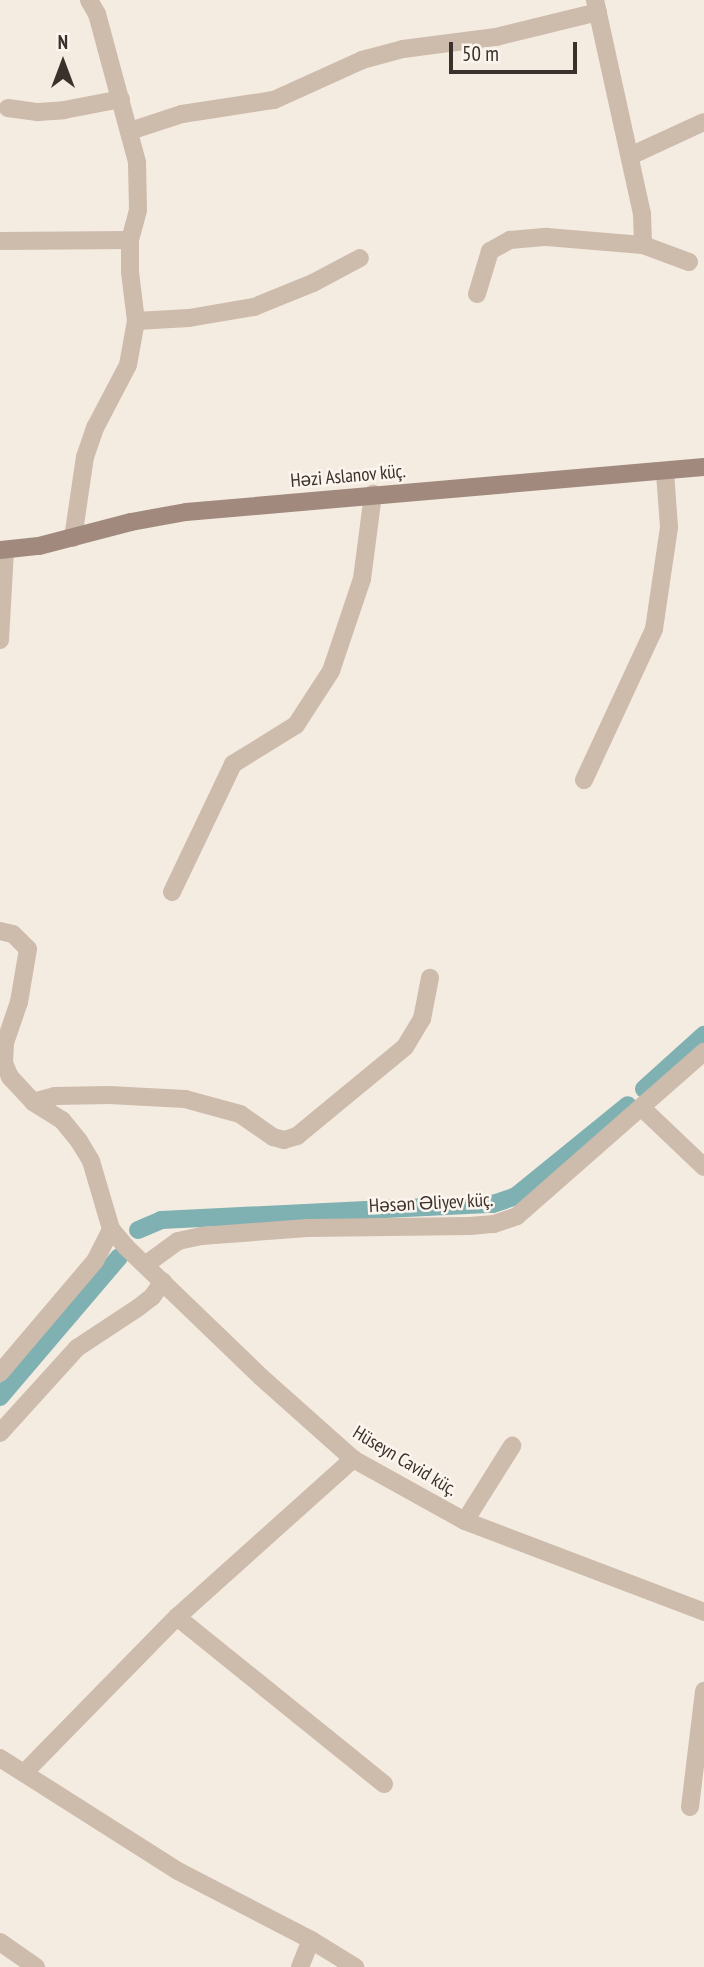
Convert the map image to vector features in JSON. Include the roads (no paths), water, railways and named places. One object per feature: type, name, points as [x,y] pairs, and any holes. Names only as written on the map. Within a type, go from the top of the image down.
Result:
[{"type":"street","points":[[73,538],[85,457],[95,428],[128,365],[136,321],[130,272],[130,240],[138,211],[140,188],[130,131],[97,14],[89,0]]},
{"type":"street","points":[[130,131],[182,114],[274,100],[362,60],[403,49],[496,37],[597,6],[642,214],[643,245]]},
{"type":"street","points":[[8,108],[64,110],[121,99]]},
{"type":"street","points":[[629,156],[704,122]]},
{"type":"street","points":[[478,294],[490,251],[510,240],[547,237],[643,245],[689,262]]},
{"type":"street","points":[[0,241],[130,240]]},
{"type":"street","points":[[136,321],[189,318],[254,307],[313,283],[360,258]]},
{"type":"street","name":"Həzi Aslanov küç.","points":[[3,550],[73,538],[131,522],[186,512],[704,467]]},
{"type":"street","points":[[584,780],[654,629],[669,527],[665,472]]},
{"type":"street","points":[[172,892],[233,764],[296,725],[331,671],[362,579],[373,495]]},
{"type":"street","points":[[0,640],[3,550]]},
{"type":"street","points":[[0,930],[13,934],[28,949],[19,1002],[5,1043],[4,1063],[10,1077],[33,1102],[62,1120],[79,1141],[91,1161],[111,1229],[95,1261],[0,1373]]},
{"type":"street","points":[[33,1102],[68,1096],[131,1095],[185,1099],[240,1114],[273,1137],[284,1140],[297,1136],[405,1047],[422,1019],[430,978]]},
{"type":"street","name":"Həsən Əliyev küç.","points":[[145,1265],[178,1241],[201,1236],[307,1228],[494,1224],[517,1216],[704,1052]]},
{"type":"street","points":[[641,1107],[704,1167]]},
{"type":"street","name":"Hüseyn Cavid küç.","points":[[111,1229],[261,1377],[354,1459],[465,1521],[704,1612]]},
{"type":"street","points":[[0,1433],[77,1348],[152,1297],[163,1281]]},
{"type":"street","points":[[465,1521],[512,1446]]},
{"type":"street","points":[[24,1773],[177,1617],[354,1459]]},
{"type":"street","points":[[177,1617],[384,1784]]},
{"type":"street","points":[[690,1807],[704,1691]]},
{"type":"street","points":[[0,1758],[177,1871],[311,1940],[355,1967]]},
{"type":"street","points":[[299,1967],[311,1940]]},
{"type":"street","points":[[0,1942],[36,1967]]},
{"type":"waterway","points":[[644,1089],[704,1035]]},
{"type":"waterway","points":[[138,1230],[161,1220],[493,1204],[516,1196],[628,1105]]},
{"type":"waterway","points":[[0,1397],[119,1257]]}]
